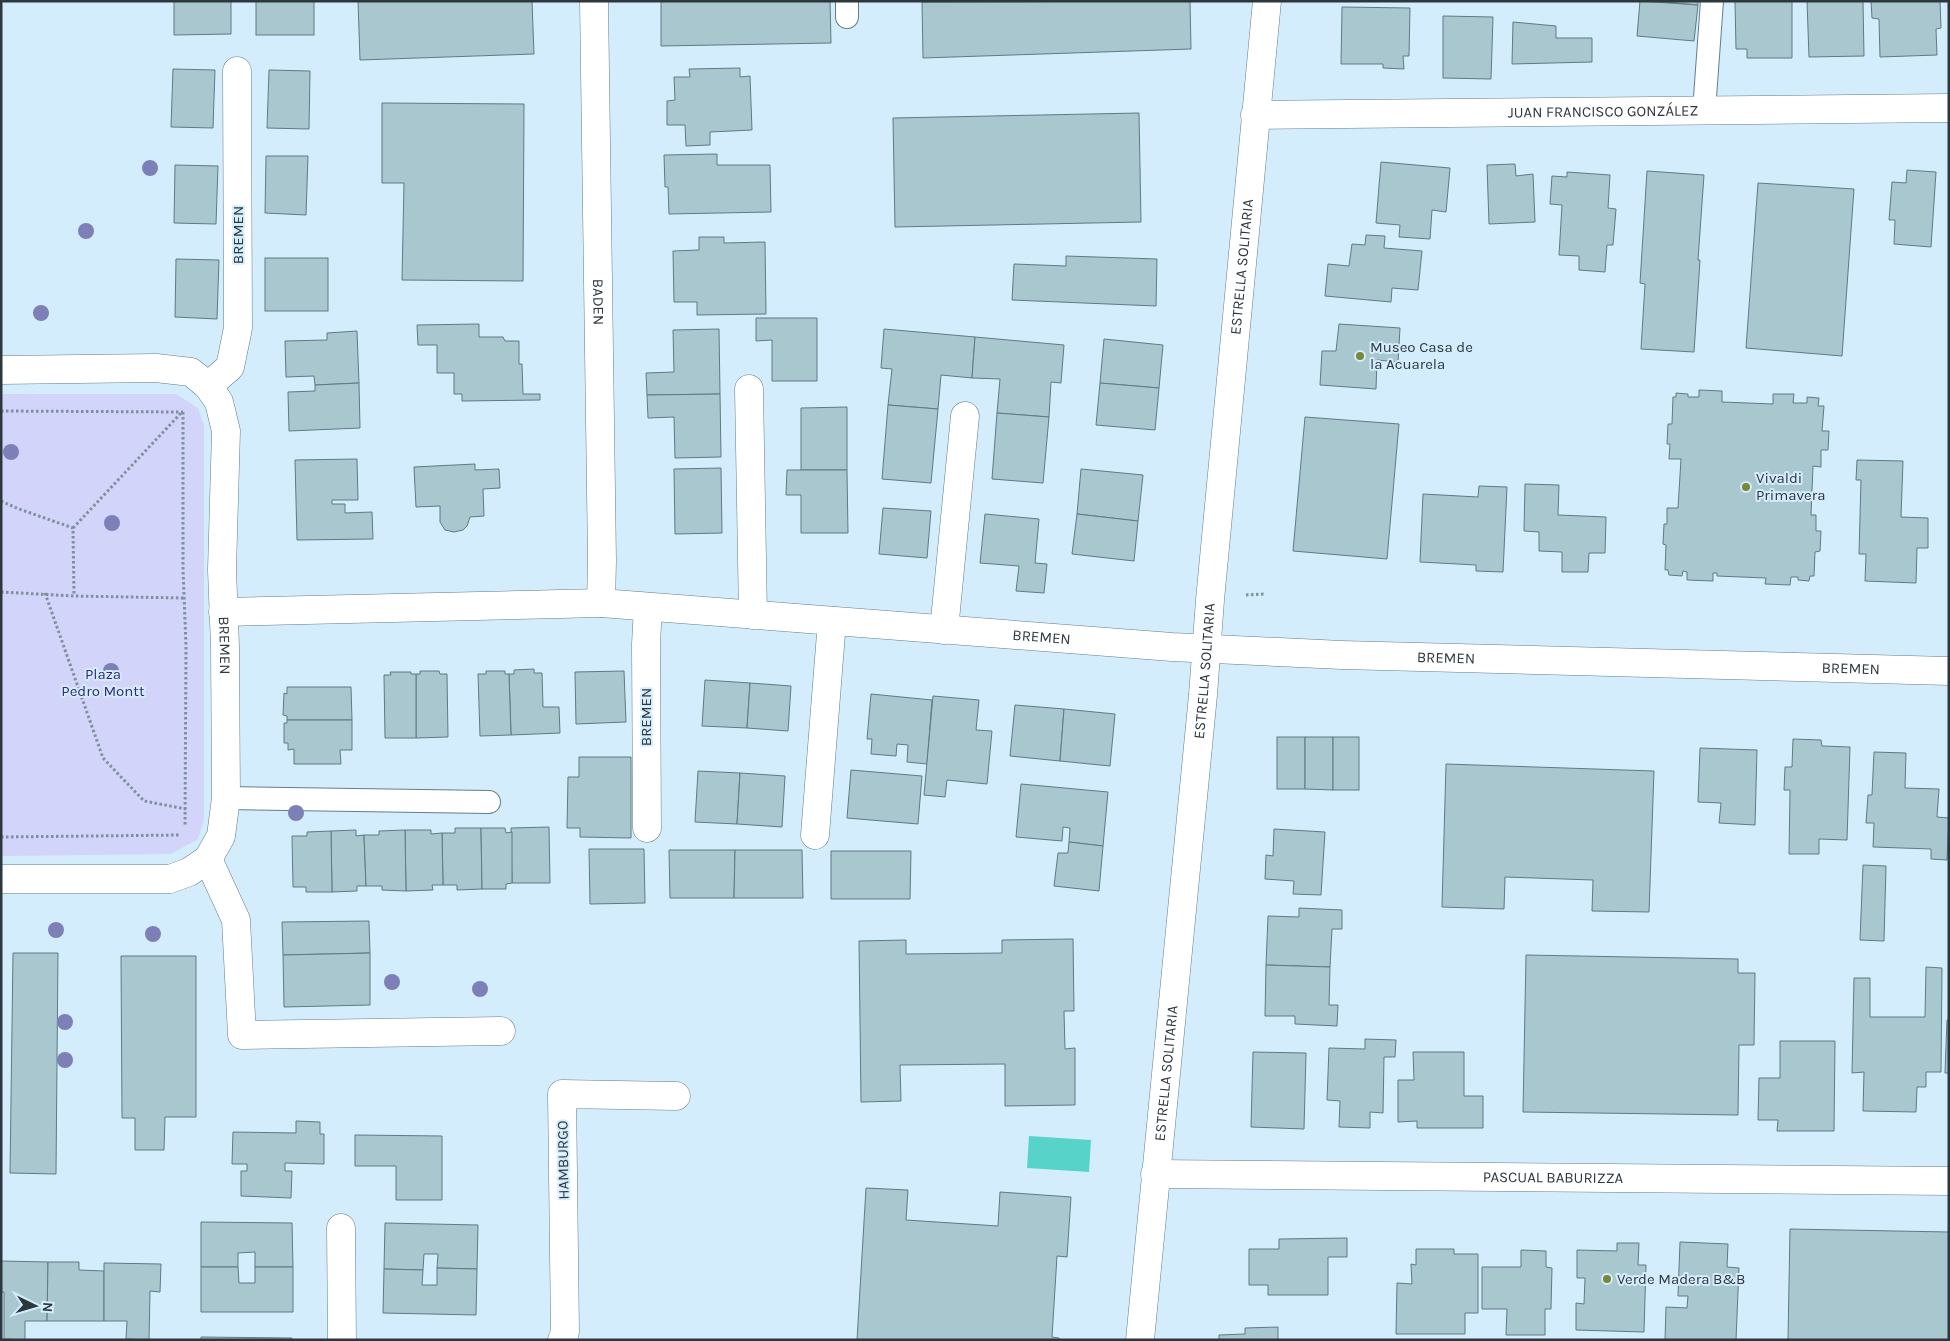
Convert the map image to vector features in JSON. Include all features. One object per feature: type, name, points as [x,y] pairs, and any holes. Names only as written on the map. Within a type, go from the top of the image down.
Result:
[{"type":"street","name":"BADEN","points":[[594,1],[601,604]]},
{"type":"street","name":"ESTRELLA SOLITARIA","points":[[1140,1340],[1202,705],[1267,1]]},
{"type":"street","name":"BREMEN","points":[[199,379],[230,368],[238,328],[237,71]]},
{"type":"street","name":"JUAN FRANCISCO GONZÁLEZ","points":[[1255,115],[1949,108]]},
{"type":"street","points":[[1,370],[156,368],[199,379],[219,402],[226,431],[222,570],[223,612]]},
{"type":"street","points":[[749,389],[753,615]]},
{"type":"street","points":[[944,630],[965,416]]},
{"type":"street","name":"BREMEN","points":[[199,866],[221,836],[226,798],[223,612],[601,604],[1206,649],[1342,655],[1949,671]]},
{"type":"street","name":"BREMEN","points":[[647,828],[646,644],[648,607]]},
{"type":"street","points":[[815,835],[832,622]]},
{"type":"street","points":[[1,879],[170,879],[199,866],[236,920],[242,1035],[501,1031]]},
{"type":"street","name":"HAMBURGO","points":[[562,1340],[565,1332],[562,1094],[676,1096]]},
{"type":"street","name":"PASCUAL BABURIZZA","points":[[1155,1174],[1949,1181]]},
{"type":"street","points":[[341,1228],[342,1340]]},
{"type":"lane","points":[[1704,110],[1712,1]]},
{"type":"lane","points":[[226,798],[489,802]]},
{"type":"path","points":[[185,826],[182,398],[199,379]]},
{"type":"path","points":[[1,411],[183,412]]},
{"type":"path","points":[[74,596],[73,528],[183,412]]},
{"type":"path","points":[[1,500],[19,509],[73,528]]},
{"type":"path","points":[[1,592],[74,596],[184,598]]},
{"type":"path","points":[[45,593],[103,758],[144,801],[186,809]]},
{"type":"path","points":[[1,837],[185,835],[185,848],[199,866]]},
{"type":"green space","name":"Plaza Pedro Montt","points":[[1,394],[176,394],[198,408],[204,426],[204,819],[198,839],[171,854],[1,856]]},
{"type":"shaded area","points":[[1029,1136],[1091,1140],[1089,1172],[1027,1168]]},
{"type":"building","points":[[174,1],[231,1],[231,34],[174,35]]},
{"type":"building","points":[[256,1],[314,1],[314,35],[256,35]]},
{"type":"building","points":[[358,1],[532,1],[534,54],[360,60]]},
{"type":"building","points":[[661,1],[830,1],[831,43],[661,46]]},
{"type":"building","points":[[1190,1],[1191,49],[923,58],[922,2]]},
{"type":"building","points":[[1640,1],[1698,5],[1694,41],[1637,36]]},
{"type":"building","points":[[1656,1],[1698,1],[1698,5]]},
{"type":"building","points":[[1735,1],[1792,1],[1792,58],[1747,58],[1747,49],[1736,49]]},
{"type":"building","points":[[1807,1],[1863,1],[1864,56],[1809,57]]},
{"type":"building","points":[[1871,1],[1940,1],[1941,28],[1936,29],[1937,55],[1880,57],[1879,19],[1872,18]]},
{"type":"building","points":[[1342,7],[1410,8],[1409,56],[1403,56],[1404,69],[1383,68],[1383,64],[1341,64]]},
{"type":"building","points":[[1443,16],[1493,17],[1491,79],[1443,78]]},
{"type":"building","points":[[1513,22],[1556,26],[1556,38],[1592,38],[1592,62],[1512,64]]},
{"type":"building","points":[[740,68],[740,77],[750,76],[752,130],[710,132],[710,145],[686,146],[685,125],[667,125],[667,101],[675,100],[674,77],[690,77],[689,69]]},
{"type":"building","points":[[173,69],[215,70],[213,128],[171,127]]},
{"type":"building","points":[[269,70],[310,71],[309,129],[267,128]]},
{"type":"building","points":[[382,103],[524,104],[523,281],[402,280],[404,183],[382,183]]},
{"type":"building","points":[[1139,113],[1141,222],[895,227],[893,118]]},
{"type":"building","points":[[717,154],[717,165],[770,165],[771,212],[669,214],[668,187],[665,187],[664,155]]},
{"type":"building","points":[[266,156],[308,156],[306,215],[265,213]]},
{"type":"building","points":[[1381,162],[1450,168],[1446,212],[1432,210],[1430,239],[1399,237],[1400,225],[1376,223]]},
{"type":"building","points":[[1515,164],[1516,176],[1533,174],[1535,222],[1489,224],[1487,165]]},
{"type":"building","points":[[175,165],[218,166],[216,224],[174,223]]},
{"type":"building","points":[[1907,170],[1936,172],[1931,247],[1894,244],[1895,220],[1889,220],[1892,182],[1906,183]]},
{"type":"building","points":[[1647,171],[1704,175],[1694,352],[1641,349],[1645,284],[1640,283]]},
{"type":"building","points":[[1567,172],[1610,175],[1608,208],[1616,209],[1613,245],[1607,245],[1605,272],[1579,270],[1579,256],[1559,255],[1562,205],[1550,204],[1552,176],[1567,177]]},
{"type":"building","points":[[1758,183],[1854,189],[1842,356],[1746,348]]},
{"type":"building","points":[[1366,235],[1385,236],[1384,248],[1422,251],[1418,290],[1392,288],[1391,302],[1325,296],[1328,264],[1349,266],[1352,244],[1365,245]]},
{"type":"building","points":[[699,237],[724,237],[724,243],[765,242],[766,314],[697,315],[697,302],[674,302],[673,251],[699,250]]},
{"type":"building","points":[[1066,256],[1157,259],[1156,306],[1012,300],[1014,264],[1066,266]]},
{"type":"building","points":[[265,258],[328,258],[328,311],[265,311]]},
{"type":"building","points":[[176,259],[219,260],[217,319],[175,317]]},
{"type":"building","points":[[756,318],[817,318],[817,381],[772,381],[772,340],[756,341]]},
{"type":"building","points":[[479,324],[479,337],[503,337],[505,341],[519,341],[519,364],[522,364],[523,394],[540,394],[540,400],[462,401],[462,394],[454,394],[454,373],[437,373],[437,345],[418,345],[417,325]]},
{"type":"building","name":"Museo Casa de la Acuarela","points":[[1339,324],[1400,328],[1398,362],[1377,360],[1376,389],[1320,385],[1322,351],[1336,351]]},
{"type":"building","points":[[719,329],[720,394],[647,395],[646,373],[674,372],[673,330]]},
{"type":"building","points":[[884,329],[975,337],[972,378],[941,375],[938,409],[888,405],[892,369],[881,368]]},
{"type":"building","points":[[357,331],[359,383],[315,385],[314,376],[286,377],[285,341],[327,340],[327,333]]},
{"type":"building","points":[[975,337],[1064,345],[1061,383],[1051,382],[1049,417],[997,413],[1000,379],[972,378]]},
{"type":"building","points":[[1104,339],[1163,345],[1159,388],[1100,383]]},
{"type":"building","points":[[359,383],[360,428],[289,431],[288,392],[315,391],[315,385]]},
{"type":"building","points":[[1100,383],[1159,388],[1155,430],[1096,425]]},
{"type":"building","name":"Vivaldi Primavera","points":[[1699,390],[1722,391],[1722,402],[1773,404],[1773,394],[1794,394],[1793,403],[1807,403],[1807,397],[1819,398],[1818,406],[1824,406],[1822,431],[1829,431],[1828,450],[1821,450],[1821,467],[1813,466],[1811,515],[1816,515],[1816,531],[1821,531],[1820,551],[1815,552],[1814,576],[1810,576],[1809,581],[1798,580],[1798,577],[1791,577],[1790,585],[1765,584],[1766,578],[1717,576],[1717,573],[1713,573],[1713,581],[1687,580],[1687,572],[1683,571],[1682,576],[1669,575],[1668,570],[1665,570],[1666,545],[1663,544],[1664,524],[1667,524],[1667,508],[1678,508],[1681,459],[1669,459],[1670,444],[1667,444],[1668,424],[1672,424],[1673,397],[1676,397],[1676,393],[1688,394],[1688,397],[1699,397]]},
{"type":"building","points":[[720,394],[721,457],[675,458],[674,417],[648,418],[647,395]]},
{"type":"building","points":[[888,405],[938,409],[931,483],[882,479]]},
{"type":"building","points":[[847,407],[847,470],[801,470],[801,408]]},
{"type":"building","points":[[997,413],[1049,417],[1043,483],[992,479]]},
{"type":"building","points":[[1305,417],[1399,424],[1387,559],[1293,551]]},
{"type":"building","points":[[357,459],[358,500],[332,500],[332,504],[345,504],[345,513],[372,512],[373,539],[297,540],[295,460]]},
{"type":"building","points":[[1857,460],[1903,461],[1901,517],[1928,518],[1928,548],[1917,548],[1916,583],[1865,581],[1866,554],[1859,554],[1861,480],[1856,480]]},
{"type":"building","points":[[475,464],[475,470],[499,469],[500,488],[483,489],[484,516],[470,517],[467,526],[463,530],[454,532],[445,530],[440,522],[440,506],[416,507],[414,467]]},
{"type":"building","points":[[721,468],[722,533],[675,534],[674,469]]},
{"type":"building","points":[[1081,469],[1143,475],[1138,521],[1077,514]]},
{"type":"building","points":[[787,470],[847,470],[848,533],[801,533],[801,495],[786,495]]},
{"type":"building","points":[[1525,484],[1559,485],[1558,515],[1606,517],[1605,553],[1589,553],[1588,572],[1562,572],[1562,552],[1539,551],[1539,532],[1524,531]]},
{"type":"building","points":[[1479,486],[1507,487],[1503,572],[1476,571],[1476,565],[1420,562],[1423,494],[1478,497]]},
{"type":"building","points":[[883,508],[931,511],[927,558],[879,554]]},
{"type":"building","points":[[985,514],[1039,519],[1035,563],[1047,564],[1044,593],[1016,591],[1019,566],[980,563]]},
{"type":"building","points":[[1077,514],[1138,521],[1134,561],[1072,554]]},
{"type":"building","points":[[534,669],[534,673],[542,673],[543,707],[559,707],[560,733],[511,735],[509,674],[514,674],[514,670]]},
{"type":"building","points":[[420,671],[439,671],[440,674],[447,674],[448,737],[416,738],[416,674],[420,674]]},
{"type":"building","points":[[486,671],[505,671],[505,674],[509,674],[511,735],[480,736],[478,674],[486,674]]},
{"type":"building","points":[[624,671],[626,722],[576,724],[575,672]]},
{"type":"building","points":[[390,672],[411,672],[411,674],[416,674],[416,738],[385,738],[384,675],[391,675]]},
{"type":"building","points":[[705,680],[750,683],[747,728],[702,726]]},
{"type":"building","points":[[750,683],[791,686],[788,731],[747,728]]},
{"type":"building","points":[[287,687],[351,687],[352,720],[287,720],[287,716],[283,715],[284,693],[287,694]]},
{"type":"building","points":[[871,694],[932,700],[927,764],[907,762],[908,745],[897,744],[896,756],[871,754],[872,739],[867,739]]},
{"type":"building","points":[[933,696],[979,700],[976,730],[992,731],[987,784],[947,780],[945,797],[924,795]]},
{"type":"building","points":[[1015,705],[1064,709],[1060,761],[1010,756]]},
{"type":"building","points":[[1064,709],[1115,714],[1110,766],[1060,761]]},
{"type":"building","points":[[287,720],[352,720],[352,750],[340,750],[341,764],[294,764],[294,749],[288,750],[288,743],[284,743],[284,723],[287,723]]},
{"type":"building","points":[[1277,737],[1305,737],[1305,789],[1277,789]]},
{"type":"building","points":[[1305,737],[1333,737],[1333,790],[1305,789]]},
{"type":"building","points":[[1333,737],[1359,737],[1359,790],[1333,790]]},
{"type":"building","points":[[1793,739],[1821,740],[1822,746],[1850,747],[1847,840],[1819,839],[1819,854],[1789,854],[1790,790],[1784,790],[1785,767],[1792,767]]},
{"type":"building","points":[[1700,748],[1757,750],[1755,825],[1719,823],[1721,803],[1698,802]]},
{"type":"building","points":[[1874,752],[1906,753],[1905,788],[1939,789],[1937,817],[1949,818],[1947,860],[1931,859],[1931,849],[1873,847],[1874,823],[1866,823],[1868,795],[1872,795]]},
{"type":"building","points":[[579,757],[631,757],[631,838],[580,837],[580,828],[567,828],[568,777],[579,777]]},
{"type":"building","points":[[1446,764],[1654,771],[1649,912],[1592,911],[1593,880],[1505,877],[1504,909],[1442,907]]},
{"type":"building","points":[[851,770],[922,776],[918,824],[847,818]]},
{"type":"building","points":[[698,771],[740,773],[737,824],[695,822]]},
{"type":"building","points":[[740,773],[785,776],[782,827],[737,824]]},
{"type":"building","points":[[1021,784],[1108,792],[1103,846],[1069,842],[1070,828],[1063,827],[1062,841],[1016,837]]},
{"type":"building","points":[[549,827],[550,883],[512,883],[511,828]]},
{"type":"building","points":[[455,828],[481,828],[482,889],[457,890],[457,885],[443,885],[442,833],[455,833]]},
{"type":"building","points":[[481,828],[505,828],[506,833],[512,832],[512,883],[506,884],[506,889],[482,889]]},
{"type":"building","points":[[1274,829],[1325,832],[1321,895],[1293,894],[1294,881],[1265,879],[1266,855],[1273,856]]},
{"type":"building","points":[[356,830],[356,836],[364,835],[366,886],[357,886],[357,891],[332,892],[331,831]]},
{"type":"building","points":[[405,830],[431,830],[431,834],[442,833],[443,885],[432,885],[433,890],[406,891]]},
{"type":"building","points":[[405,830],[406,891],[382,890],[382,886],[366,886],[364,835],[379,835],[379,831]]},
{"type":"building","points":[[331,831],[332,892],[306,892],[306,887],[293,887],[292,836],[307,836],[307,832]]},
{"type":"building","points":[[1069,842],[1103,846],[1099,891],[1054,886],[1058,853],[1068,853]]},
{"type":"building","points":[[589,849],[644,849],[645,903],[590,904]]},
{"type":"building","points":[[669,850],[735,850],[734,898],[670,898]]},
{"type":"building","points":[[735,850],[802,850],[803,898],[734,898]]},
{"type":"building","points":[[831,851],[911,851],[910,899],[831,899]]},
{"type":"building","points":[[1863,865],[1886,866],[1884,941],[1860,940]]},
{"type":"building","points":[[1299,908],[1342,910],[1342,929],[1332,929],[1330,967],[1266,965],[1268,916],[1299,917]]},
{"type":"building","points":[[369,921],[370,953],[283,955],[282,922]]},
{"type":"building","points":[[1073,939],[1074,1011],[1064,1011],[1065,1049],[1075,1048],[1075,1105],[1005,1106],[1005,1064],[900,1065],[901,1101],[861,1102],[859,941],[906,940],[906,954],[1002,953],[1002,940]]},
{"type":"building","points":[[13,953],[58,953],[56,1174],[10,1173]]},
{"type":"building","points":[[370,953],[370,1005],[284,1007],[283,955]]},
{"type":"building","points":[[1526,955],[1738,959],[1738,973],[1755,973],[1754,1045],[1739,1045],[1738,1115],[1523,1112]]},
{"type":"building","points":[[121,956],[196,956],[196,1117],[165,1117],[164,1150],[135,1150],[135,1118],[122,1118]]},
{"type":"building","points":[[1266,965],[1330,967],[1329,1005],[1338,1005],[1337,1026],[1295,1024],[1295,1016],[1265,1016]]},
{"type":"building","points":[[1926,967],[1942,968],[1941,1072],[1926,1072],[1926,1087],[1917,1087],[1916,1112],[1863,1111],[1864,1072],[1852,1073],[1854,978],[1870,978],[1870,1017],[1925,1017]]},
{"type":"building","points":[[1947,1020],[1949,1020],[1949,1073],[1945,1073]]},
{"type":"building","points":[[1365,1039],[1396,1040],[1395,1057],[1384,1057],[1383,1113],[1370,1112],[1370,1128],[1339,1127],[1340,1101],[1327,1100],[1329,1048],[1365,1049]]},
{"type":"building","points":[[1780,1041],[1835,1041],[1834,1131],[1777,1131],[1778,1120],[1758,1120],[1759,1078],[1780,1078]]},
{"type":"building","points":[[1253,1052],[1306,1053],[1304,1129],[1251,1127]]},
{"type":"building","points":[[1413,1052],[1464,1052],[1464,1096],[1483,1096],[1483,1128],[1417,1128],[1417,1121],[1398,1122],[1398,1080],[1414,1080]]},
{"type":"building","points":[[296,1121],[320,1122],[320,1134],[324,1134],[324,1164],[285,1163],[285,1171],[292,1171],[291,1198],[241,1196],[241,1171],[247,1171],[247,1164],[232,1164],[233,1132],[296,1133]]},
{"type":"building","points":[[355,1135],[442,1136],[442,1200],[396,1200],[396,1166],[355,1166]]},
{"type":"building","points":[[866,1188],[908,1190],[906,1220],[998,1226],[1000,1192],[1071,1197],[1067,1257],[1057,1256],[1052,1337],[1059,1338],[1059,1340],[857,1340]]},
{"type":"building","points":[[201,1222],[292,1223],[293,1267],[255,1267],[255,1252],[238,1253],[238,1267],[201,1267]]},
{"type":"building","points":[[385,1223],[478,1225],[477,1269],[437,1268],[438,1254],[424,1254],[423,1270],[384,1269]]},
{"type":"building","points":[[1790,1229],[1949,1232],[1949,1340],[1788,1340]]},
{"type":"building","points":[[1347,1238],[1347,1257],[1328,1257],[1328,1295],[1268,1295],[1268,1285],[1249,1285],[1249,1249],[1279,1249],[1279,1239]]},
{"type":"building","points":[[1680,1242],[1728,1244],[1727,1267],[1739,1268],[1736,1340],[1665,1340],[1666,1307],[1687,1308],[1688,1296],[1678,1296]]},
{"type":"building","points":[[1617,1243],[1639,1243],[1638,1265],[1646,1265],[1644,1332],[1576,1330],[1576,1303],[1584,1304],[1585,1278],[1577,1278],[1577,1250],[1617,1251]]},
{"type":"building","points":[[1416,1249],[1454,1249],[1454,1254],[1478,1254],[1478,1313],[1465,1313],[1465,1334],[1396,1334],[1397,1283],[1412,1284],[1411,1264],[1416,1265]]},
{"type":"building","points":[[1521,1250],[1546,1251],[1546,1267],[1552,1268],[1551,1309],[1545,1309],[1545,1335],[1506,1335],[1507,1309],[1482,1309],[1482,1267],[1521,1267]]},
{"type":"building","points":[[1,1261],[48,1262],[47,1321],[25,1321],[25,1340],[4,1339],[4,1292],[1,1292]]},
{"type":"building","points":[[48,1262],[79,1262],[79,1270],[104,1271],[104,1321],[47,1321]]},
{"type":"building","points":[[104,1263],[161,1264],[160,1292],[150,1291],[149,1340],[126,1339],[127,1321],[104,1321]]},
{"type":"building","points":[[201,1267],[238,1267],[239,1283],[255,1283],[255,1267],[293,1267],[293,1312],[201,1312]]},
{"type":"building","points":[[437,1268],[477,1269],[476,1315],[383,1313],[384,1269],[423,1270],[422,1285],[437,1285]]},
{"type":"building","points":[[1278,1327],[1278,1340],[1219,1340],[1219,1335],[1245,1334],[1245,1328]]},
{"type":"building","points":[[201,1337],[292,1338],[292,1340],[201,1340]]},
{"type":"place","name":"Museo Casa de la Acuarela","points":[[1360,356]]},
{"type":"place","name":"Vivaldi Primavera","points":[[1746,487]]},
{"type":"place","name":"Verde Madera B&B","points":[[1607,1279]]}]
